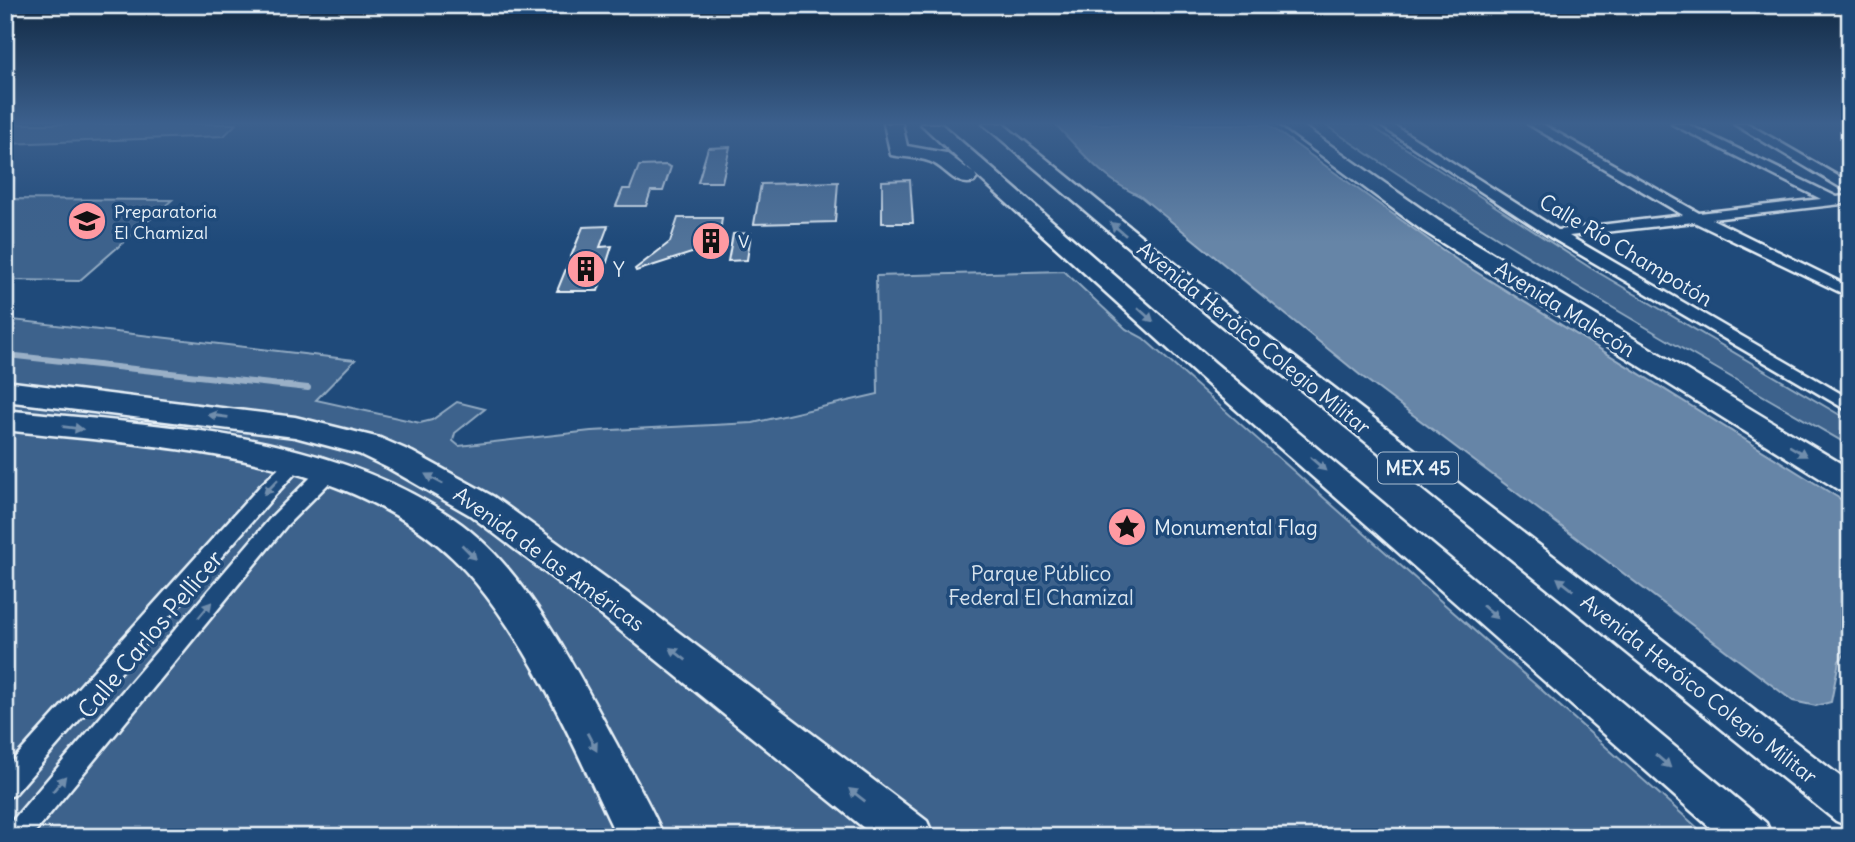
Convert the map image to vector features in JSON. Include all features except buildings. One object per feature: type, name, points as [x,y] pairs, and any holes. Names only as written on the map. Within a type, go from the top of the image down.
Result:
[{"type":"highway","name":"Avenida de las Américas","points":[[5,391],[295,427],[369,446],[400,460],[482,506],[614,604],[911,837]]},
{"type":"highway","name":"Avenida de las Américas","points":[[5,420],[207,444],[313,466],[407,504],[454,537],[487,570],[526,623],[595,746],[641,837]]},
{"type":"main road","points":[[949,163],[1000,206],[1016,214],[1037,218]]},
{"type":"main road","name":"MEX 45","points":[[975,163],[1217,378],[1752,837]]},
{"type":"main road","name":"Avenida Heróico Colegio Militar","points":[[1040,163],[1216,309],[1850,808]]},
{"type":"main road","name":"Avenida Malecón","points":[[1343,163],[1483,259],[1850,483]]},
{"type":"main road","name":"Avenida Malecón","points":[[1367,163],[1513,260],[1850,461]]},
{"type":"street","name":"Calle Río Champotón","points":[[1445,163],[1555,234],[1850,407]]},
{"type":"street","points":[[1603,163],[1698,218],[1850,293]]},
{"type":"street","points":[[1759,163],[1850,207]]},
{"type":"street","points":[[1806,163],[1850,189]]},
{"type":"street","points":[[1555,234],[1850,199]]},
{"type":"street","name":"Calle Carlos Pellicer","points":[[5,787],[268,490],[313,466]]},
{"type":"street","name":"Calle Carlos Pellicer","points":[[15,837],[280,520],[313,466]]},
{"type":"green space","points":[[1382,163],[1429,163],[1589,267],[1850,421],[1850,446],[1650,330]]},
{"type":"green space","points":[[5,199],[172,200],[79,281],[5,280]]},
{"type":"green space","name":"Parque Público Federal El Chamizal","points":[[1064,271],[1126,329],[1143,338],[1708,837],[5,837],[5,319],[355,360],[316,400],[420,423],[432,420],[457,402],[485,409],[455,433],[453,441],[459,446],[591,431],[753,423],[878,394],[876,276]]},
{"type":"shaded area","points":[[1093,163],[1322,163],[1457,260],[1850,505],[1850,649],[1839,661],[1831,702],[1816,706],[1793,701],[1360,375],[1140,196],[1104,174]]},
{"type":"waterway","points":[[7,355],[308,388]]},
{"type":"place","name":"Preparatoria El Chamizal","points":[[87,221]]},
{"type":"place","name":"V","points":[[711,241]]},
{"type":"place","name":"Y","points":[[586,269]]},
{"type":"place","name":"Monumental Flag","points":[[1127,527]]}]
